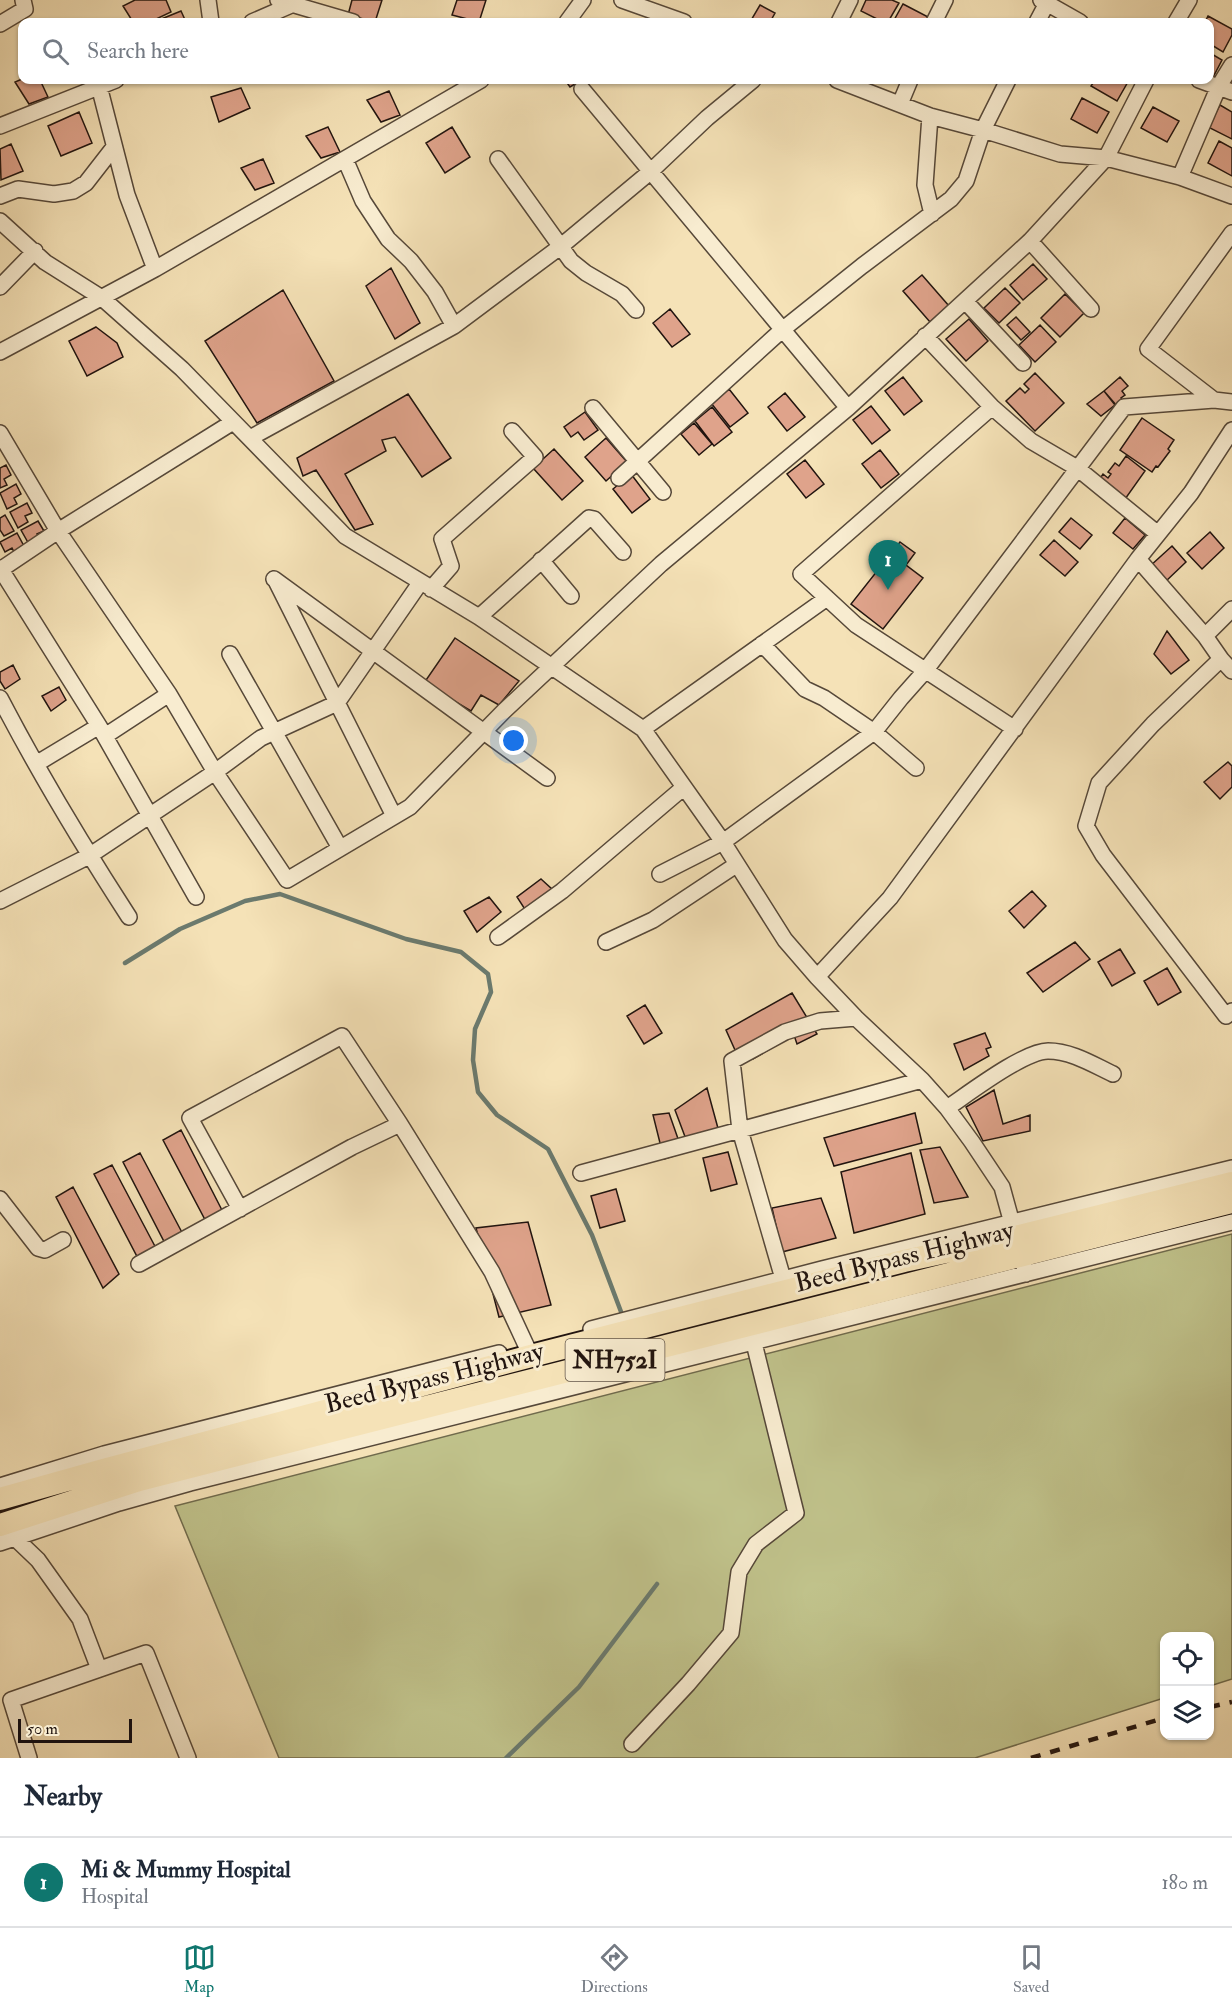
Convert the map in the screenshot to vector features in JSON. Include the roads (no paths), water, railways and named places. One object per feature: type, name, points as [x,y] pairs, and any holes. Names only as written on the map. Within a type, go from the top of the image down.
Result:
[{"type":"highway","name":"Beed Bypass Highway","points":[[8,1531],[139,1480],[369,1430],[752,1333],[1232,1183]]},
{"type":"highway","name":"Beed Bypass Highway","points":[[0,1499],[357,1396],[785,1285],[904,1261],[1018,1248],[1232,1202]]},
{"type":"street","points":[[0,24],[25,9],[23,0]]},
{"type":"street","points":[[208,0],[210,18]]},
{"type":"street","points":[[570,18],[583,0]]},
{"type":"street","points":[[622,0],[654,3],[678,18]]},
{"type":"street","points":[[841,18],[850,0]]},
{"type":"street","points":[[936,18],[945,0]]},
{"type":"street","points":[[1178,18],[1189,0]]},
{"type":"street","points":[[258,18],[284,2],[339,18]]},
{"type":"street","points":[[1038,18],[1044,2],[1073,18]]},
{"type":"street","points":[[1180,177],[1225,89],[1232,65]]},
{"type":"street","points":[[0,126],[105,84]]},
{"type":"street","points":[[2,349],[155,269],[473,84]]},
{"type":"street","points":[[250,438],[454,326],[560,248],[650,172],[707,118],[748,84]]},
{"type":"street","points":[[848,84],[930,116],[1060,154],[1106,158],[1180,177],[1232,196]]},
{"type":"street","points":[[900,104],[908,84]]},
{"type":"street","points":[[619,478],[782,330],[951,199],[966,181],[983,130],[1006,84]]},
{"type":"street","points":[[0,433],[58,531],[169,694],[215,772],[287,880],[410,807],[551,665],[661,564],[848,408],[1030,241],[1106,158],[1144,84]]},
{"type":"street","points":[[1211,84],[1225,89]]},
{"type":"street","points":[[99,86],[127,195],[155,269]]},
{"type":"street","points":[[582,89],[848,408]]},
{"type":"street","points":[[930,116],[925,185],[932,214]]},
{"type":"street","points":[[0,196],[18,189],[54,194],[73,191],[86,183],[114,147]]},
{"type":"street","points":[[345,159],[363,201],[388,239],[411,261],[435,292],[454,326]]},
{"type":"street","points":[[498,159],[571,261],[586,273],[622,294],[636,309]]},
{"type":"street","points":[[0,221],[45,262],[102,298],[183,369],[345,536],[479,617],[643,729],[723,842],[785,940],[856,1018],[922,1080],[947,1108],[1002,1187],[1018,1248]]},
{"type":"street","points":[[1214,400],[1148,349],[1232,234]]},
{"type":"street","points":[[1030,241],[1091,309]]},
{"type":"street","points":[[0,287],[35,251]]},
{"type":"street","points":[[965,301],[1023,363]]},
{"type":"street","points":[[926,336],[992,407],[1031,441],[1077,468],[1158,534]]},
{"type":"street","points":[[660,874],[723,842],[874,732],[925,671],[1124,407],[1214,400],[1232,402]]},
{"type":"street","points":[[992,407],[801,574],[856,625],[1015,729]]},
{"type":"street","points":[[593,408],[663,492]]},
{"type":"street","points":[[196,897],[102,731],[0,569],[233,422]]},
{"type":"street","points":[[817,977],[890,897],[1138,560],[1191,493],[1232,430]]},
{"type":"street","points":[[0,902],[89,856],[215,772],[261,738],[337,703],[371,651],[425,586],[451,566],[442,539],[535,457],[512,432]]},
{"type":"street","points":[[479,617],[589,518],[594,519],[623,552]]},
{"type":"street","points":[[541,560],[571,596]]},
{"type":"street","points":[[1138,560],[1205,636],[1232,671]]},
{"type":"street","points":[[393,816],[274,579],[547,778]]},
{"type":"street","points":[[643,729],[827,598]]},
{"type":"street","points":[[1205,636],[1232,609]]},
{"type":"street","points":[[762,644],[805,689],[824,698],[874,732],[916,768]]},
{"type":"street","points":[[230,654],[340,848]]},
{"type":"street","points":[[1221,659],[1153,724],[1100,783],[1086,826],[1103,855],[1226,1016],[1232,1011]]},
{"type":"street","points":[[36,764],[169,694]]},
{"type":"street","points":[[0,698],[89,856],[129,917]]},
{"type":"street","points":[[498,937],[562,891],[683,788]]},
{"type":"street","points":[[606,942],[653,920],[736,865]]},
{"type":"street","points":[[785,1285],[740,1130],[732,1061],[785,1032],[820,1021],[856,1018]]},
{"type":"street","points":[[240,1209],[190,1118],[342,1036],[492,1272],[528,1351]]},
{"type":"street","points":[[947,1108],[1009,1065],[1045,1051],[1070,1054],[1113,1074]]},
{"type":"street","points":[[581,1173],[922,1080]]},
{"type":"street","points":[[139,1264],[352,1147],[400,1124]]},
{"type":"street","points":[[1018,1248],[1232,1168]]},
{"type":"street","points":[[0,1199],[38,1248],[45,1250],[63,1240]]},
{"type":"street","points":[[1018,1248],[1232,1222]]},
{"type":"street","points":[[632,1744],[688,1684],[731,1633],[739,1572],[756,1544],[796,1513],[752,1333]]},
{"type":"street","points":[[0,1486],[104,1454],[357,1396]]},
{"type":"street","points":[[0,1543],[8,1531],[38,1560],[81,1619],[99,1669]]},
{"type":"street","points":[[26,1757],[5,1702],[146,1653],[188,1758]]},
{"type":"waterway","points":[[125,963],[180,929],[245,901],[280,894],[406,939],[461,952],[488,974],[491,992],[475,1029],[473,1060],[478,1092],[497,1115],[548,1149],[592,1235],[623,1317]]},
{"type":"waterway","points":[[506,1758],[579,1687],[657,1584]]},
{"type":"railway","points":[[1214,1706],[1232,1702]]},
{"type":"railway","points":[[1031,1758],[1160,1719]]},
{"type":"place","name":"Mi & Mummy Hospital","points":[[888,590]]}]
